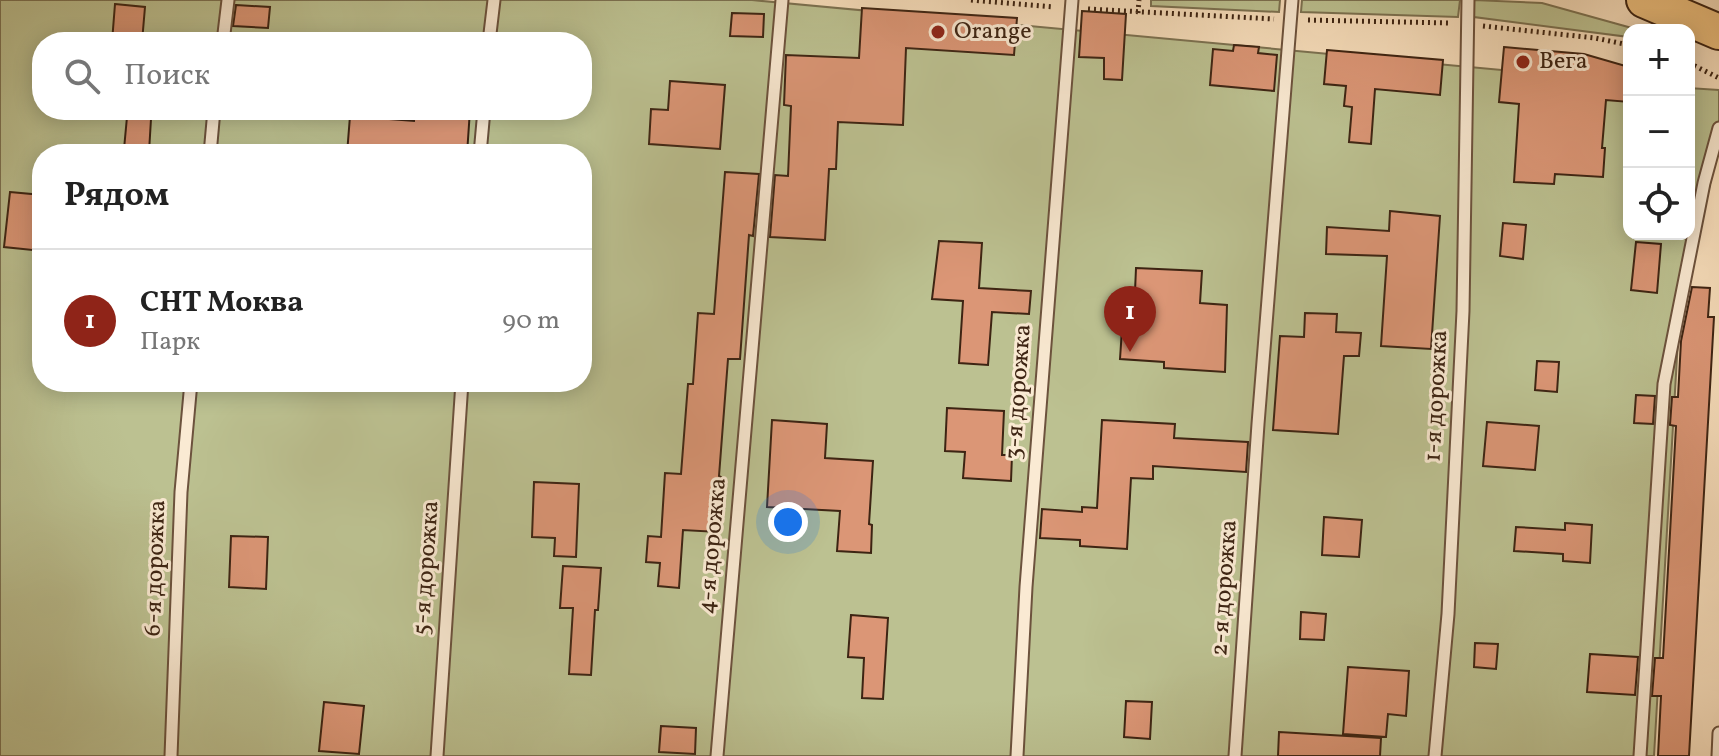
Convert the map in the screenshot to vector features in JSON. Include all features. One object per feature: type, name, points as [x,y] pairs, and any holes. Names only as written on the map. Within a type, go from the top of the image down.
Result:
[{"type":"main road","points":[[1644,0],[1719,32]]},
{"type":"lane","points":[[224,32],[228,0]]},
{"type":"lane","points":[[490,32],[494,0]]},
{"type":"lane","name":"4-я дорожка","points":[[717,756],[782,0]]},
{"type":"lane","name":"2-я дорожка","points":[[1235,756],[1292,0]]},
{"type":"lane","name":"1-я дорожка","points":[[1435,756],[1448,614],[1463,311],[1468,0]]},
{"type":"lane","name":"3-я дорожка","points":[[1017,756],[1026,587],[1071,4]]},
{"type":"lane","points":[[211,144],[213,120]]},
{"type":"lane","points":[[481,144],[483,120]]},
{"type":"lane","points":[[1640,756],[1664,384],[1704,183],[1719,128]]},
{"type":"lane","name":"6-я дорожка","points":[[171,756],[181,492],[190,392]]},
{"type":"lane","name":"5-я дорожка","points":[[437,756],[461,392]]},
{"type":"lane","points":[[1718,756],[1719,733]]},
{"type":"path","points":[[971,0],[1071,4],[1138,13],[1291,20],[1428,21],[1595,38],[1623,44]]},
{"type":"path","points":[[1138,13],[1139,0]]},
{"type":"path","points":[[1695,66],[1719,78]]},
{"type":"green space","points":[[0,0],[752,0],[1623,81],[1623,240],[1695,240],[1695,88],[1719,90],[1719,144],[1679,322],[1654,756],[0,756]]},
{"type":"green space","points":[[1151,0],[1280,0],[1279,12],[1151,6]]},
{"type":"green space","points":[[1302,0],[1460,0],[1458,17],[1301,12]]},
{"type":"green space","points":[[1474,0],[1542,3],[1623,26],[1623,36],[1474,17]]},
{"type":"building","points":[[115,4],[145,7],[143,32],[113,32]]},
{"type":"building","points":[[236,5],[270,7],[268,28],[233,26]]},
{"type":"building","points":[[862,8],[1017,18],[1014,55],[906,48],[903,125],[838,122],[836,169],[829,169],[825,240],[770,237],[775,175],[788,176],[791,106],[784,105],[786,55],[859,58]]},
{"type":"building","points":[[1082,11],[1126,14],[1122,80],[1104,79],[1104,58],[1079,57]]},
{"type":"building","points":[[732,13],[764,14],[763,37],[730,36]]},
{"type":"building","points":[[1234,45],[1259,47],[1258,53],[1277,55],[1274,91],[1210,85],[1213,49],[1233,51]]},
{"type":"building","points":[[1504,47],[1584,54],[1623,65],[1623,101],[1606,100],[1603,177],[1555,174],[1554,184],[1514,182],[1519,104],[1499,102]]},
{"type":"building","points":[[1327,50],[1443,60],[1440,95],[1375,89],[1371,144],[1349,142],[1352,107],[1344,106],[1346,86],[1324,84]]},
{"type":"building","points":[[670,81],[725,85],[720,149],[649,144],[651,109],[668,110]]},
{"type":"building","points":[[127,120],[151,120],[149,144],[124,144]]},
{"type":"building","points":[[350,120],[469,120],[468,144],[348,144]]},
{"type":"building","points":[[725,172],[759,174],[753,236],[749,235],[740,359],[728,359],[718,532],[683,530],[679,588],[658,586],[660,563],[646,562],[648,536],[661,537],[665,473],[681,474],[688,384],[693,384],[698,313],[714,314]]},
{"type":"building","points":[[10,192],[32,194],[32,250],[4,247]]},
{"type":"building","points":[[1390,211],[1440,216],[1431,349],[1381,346],[1387,256],[1326,254],[1327,227],[1389,231]]},
{"type":"building","points":[[1503,223],[1526,225],[1523,259],[1500,256]]},
{"type":"building","points":[[939,241],[982,243],[979,288],[1031,291],[1029,314],[992,312],[988,365],[959,363],[963,301],[932,299]]},
{"type":"building","points":[[1636,242],[1661,244],[1657,293],[1631,290]]},
{"type":"building","points":[[1136,268],[1202,271],[1200,303],[1227,305],[1225,372],[1164,368],[1164,362],[1120,359],[1123,314],[1134,315]]},
{"type":"building","points":[[1692,287],[1710,288],[1708,317],[1714,317],[1689,756],[1658,756],[1661,696],[1652,696],[1655,658],[1663,658],[1676,426],[1670,425],[1672,397],[1678,397],[1681,341]]},
{"type":"building","points":[[1305,313],[1337,314],[1336,332],[1361,333],[1359,356],[1344,356],[1338,434],[1273,430],[1280,336],[1304,337]]},
{"type":"building","points":[[1537,361],[1559,362],[1557,392],[1535,390]]},
{"type":"building","points":[[1636,395],[1655,396],[1653,424],[1634,423]]},
{"type":"building","points":[[947,408],[1004,411],[1002,455],[1012,455],[1011,481],[963,478],[965,452],[945,451]]},
{"type":"building","points":[[772,420],[827,424],[825,458],[873,461],[869,524],[872,525],[871,553],[837,551],[840,511],[767,507]]},
{"type":"building","points":[[1102,420],[1175,424],[1174,438],[1248,442],[1246,472],[1153,466],[1153,479],[1131,478],[1127,549],[1080,546],[1080,540],[1040,538],[1042,509],[1082,512],[1082,507],[1097,508]]},
{"type":"building","points":[[1487,422],[1539,426],[1535,470],[1483,466]]},
{"type":"building","points":[[534,482],[579,484],[576,557],[554,556],[555,538],[532,537]]},
{"type":"building","points":[[1324,517],[1362,520],[1359,557],[1322,555]]},
{"type":"building","points":[[1565,523],[1592,525],[1590,563],[1563,561],[1563,554],[1514,551],[1516,527],[1565,530]]},
{"type":"building","points":[[231,536],[268,537],[266,589],[229,587]]},
{"type":"building","points":[[563,566],[601,568],[591,675],[569,674],[573,608],[560,608]]},
{"type":"building","points":[[1301,612],[1326,614],[1324,640],[1300,639]]},
{"type":"building","points":[[851,615],[888,618],[883,699],[862,698],[864,658],[848,657]]},
{"type":"building","points":[[1475,643],[1498,644],[1496,669],[1474,667]]},
{"type":"building","points":[[1590,654],[1638,657],[1635,695],[1587,692]]},
{"type":"building","points":[[1348,667],[1409,671],[1406,716],[1388,714],[1386,737],[1343,734]]},
{"type":"building","points":[[1126,701],[1152,702],[1150,739],[1124,737]]},
{"type":"building","points":[[324,702],[364,706],[359,754],[319,751]]},
{"type":"building","points":[[661,726],[696,728],[695,754],[659,752]]},
{"type":"building","points":[[1279,732],[1381,738],[1380,756],[1278,756]]},
{"type":"place","name":"Orange","points":[[938,32]]},
{"type":"place","name":"Вега","points":[[1523,62]]},
{"type":"place","name":"СНТ Моква","points":[[1130,352]]}]
